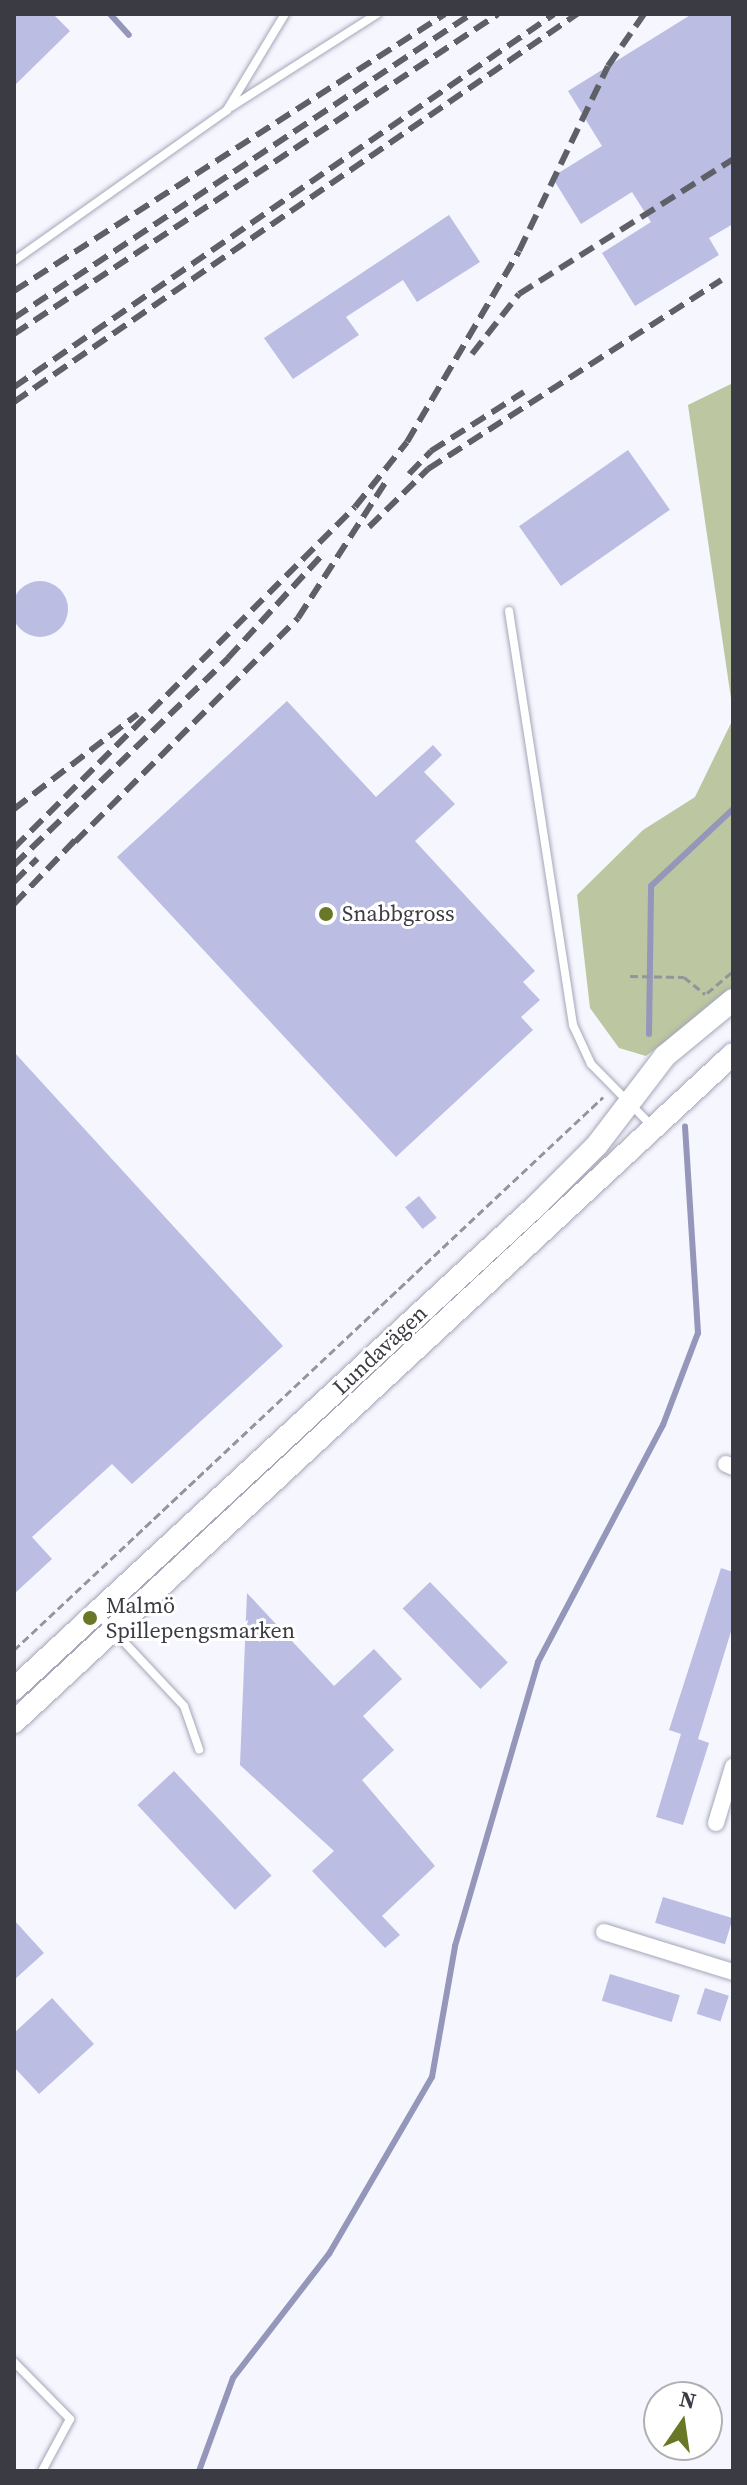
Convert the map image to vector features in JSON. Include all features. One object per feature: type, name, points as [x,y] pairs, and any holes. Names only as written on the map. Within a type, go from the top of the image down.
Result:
[{"type":"main road","name":"Lundavägen","points":[[14,1689],[536,1206],[627,1105],[665,1056],[733,1000]]},
{"type":"main road","name":"Lundavägen","points":[[14,1722],[733,1054]]},
{"type":"street","points":[[716,1823],[733,1767]]},
{"type":"street","points":[[604,1932],[733,1972]]},
{"type":"lane","points":[[227,110],[285,14]]},
{"type":"lane","points":[[14,261],[227,110],[377,14]]},
{"type":"lane","points":[[509,611],[573,1025],[611,1089],[654,1128]]},
{"type":"lane","points":[[96,1612],[184,1706],[199,1749]]},
{"type":"lane","points":[[14,2362],[70,2419],[42,2471]]},
{"type":"path","points":[[630,976],[672,975],[705,994]]},
{"type":"path","points":[[14,1650],[561,1144],[611,1089]]},
{"type":"green space","points":[[733,383],[733,712],[688,405]]},
{"type":"green space","points":[[733,719],[733,991],[646,1056],[619,1048],[590,1008],[577,895],[643,830],[695,797]]},
{"type":"building","points":[[14,14],[53,14],[70,31],[14,86]]},
{"type":"building","points":[[692,14],[733,14],[733,224],[709,238],[719,255],[635,306],[602,253],[651,222],[632,192],[581,224],[552,177],[602,146],[568,91]]},
{"type":"building","points":[[449,215],[480,262],[417,302],[403,280],[346,317],[359,335],[293,379],[264,338]]},
{"type":"building","points":[[628,450],[670,510],[561,586],[519,526]]},
{"type":"building","points":[[40,581],[59,590],[68,609],[59,628],[40,637],[21,628],[12,609],[21,590]]},
{"type":"building","name":"Snabbgross","points":[[287,701],[376,797],[433,745],[442,755],[424,772],[455,804],[415,841],[535,971],[523,982],[540,1000],[521,1017],[533,1030],[396,1157],[117,857]]},
{"type":"building","points":[[14,1052],[283,1346],[132,1484],[112,1464],[32,1537],[52,1559],[14,1594]]},
{"type":"building","points":[[419,1196],[437,1218],[423,1229],[405,1207]]},
{"type":"building","points":[[721,1568],[733,1572],[733,1625],[698,1739],[709,1743],[683,1825],[656,1817],[681,1734],[669,1730]]},
{"type":"building","points":[[430,1582],[508,1663],[480,1689],[403,1608]]},
{"type":"building","points":[[247,1593],[334,1686],[374,1649],[402,1679],[363,1716],[394,1750],[362,1780],[435,1866],[382,1916],[400,1935],[385,1948],[312,1871],[334,1851],[240,1765]]},
{"type":"building","points":[[174,1771],[272,1876],[235,1910],[137,1805]]},
{"type":"building","points":[[663,1897],[733,1918],[725,1944],[655,1923]]},
{"type":"building","points":[[14,1920],[44,1953],[14,1980]]},
{"type":"building","points":[[610,1974],[680,1995],[672,2022],[602,2001]]},
{"type":"building","points":[[705,1988],[729,1996],[720,2021],[697,2014]]},
{"type":"building","points":[[52,1998],[94,2044],[39,2094],[14,2067],[14,2033]]},
{"type":"waterway","points":[[110,14],[129,35]]},
{"type":"waterway","points":[[649,1034],[651,886],[733,809]]},
{"type":"waterway","points":[[199,2471],[233,2378],[329,2254],[432,2077],[455,1946],[538,1662],[663,1425],[698,1333],[685,1126]]},
{"type":"railway","points":[[14,291],[445,14]]},
{"type":"railway","points":[[14,318],[471,14]]},
{"type":"railway","points":[[14,334],[498,14]]},
{"type":"railway","points":[[14,387],[554,14]]},
{"type":"railway","points":[[14,402],[577,14]]},
{"type":"railway","points":[[14,848],[355,507],[407,442],[519,251],[608,66],[644,14]]},
{"type":"railway","points":[[472,354],[519,294],[733,159]]},
{"type":"railway","points":[[369,527],[428,469],[721,280]]},
{"type":"railway","points":[[409,474],[431,451],[524,392]]},
{"type":"railway","points":[[75,842],[298,618],[385,483]]},
{"type":"railway","points":[[14,865],[228,658],[322,555]]},
{"type":"railway","points":[[14,809],[138,714]]},
{"type":"railway","points":[[14,904],[80,835]]},
{"type":"railway","points":[[14,882],[37,859]]},
{"type":"place","name":"Snabbgross","points":[[326,914]]},
{"type":"place","name":"Malmö Spillepengsmarken","points":[[90,1618]]}]
